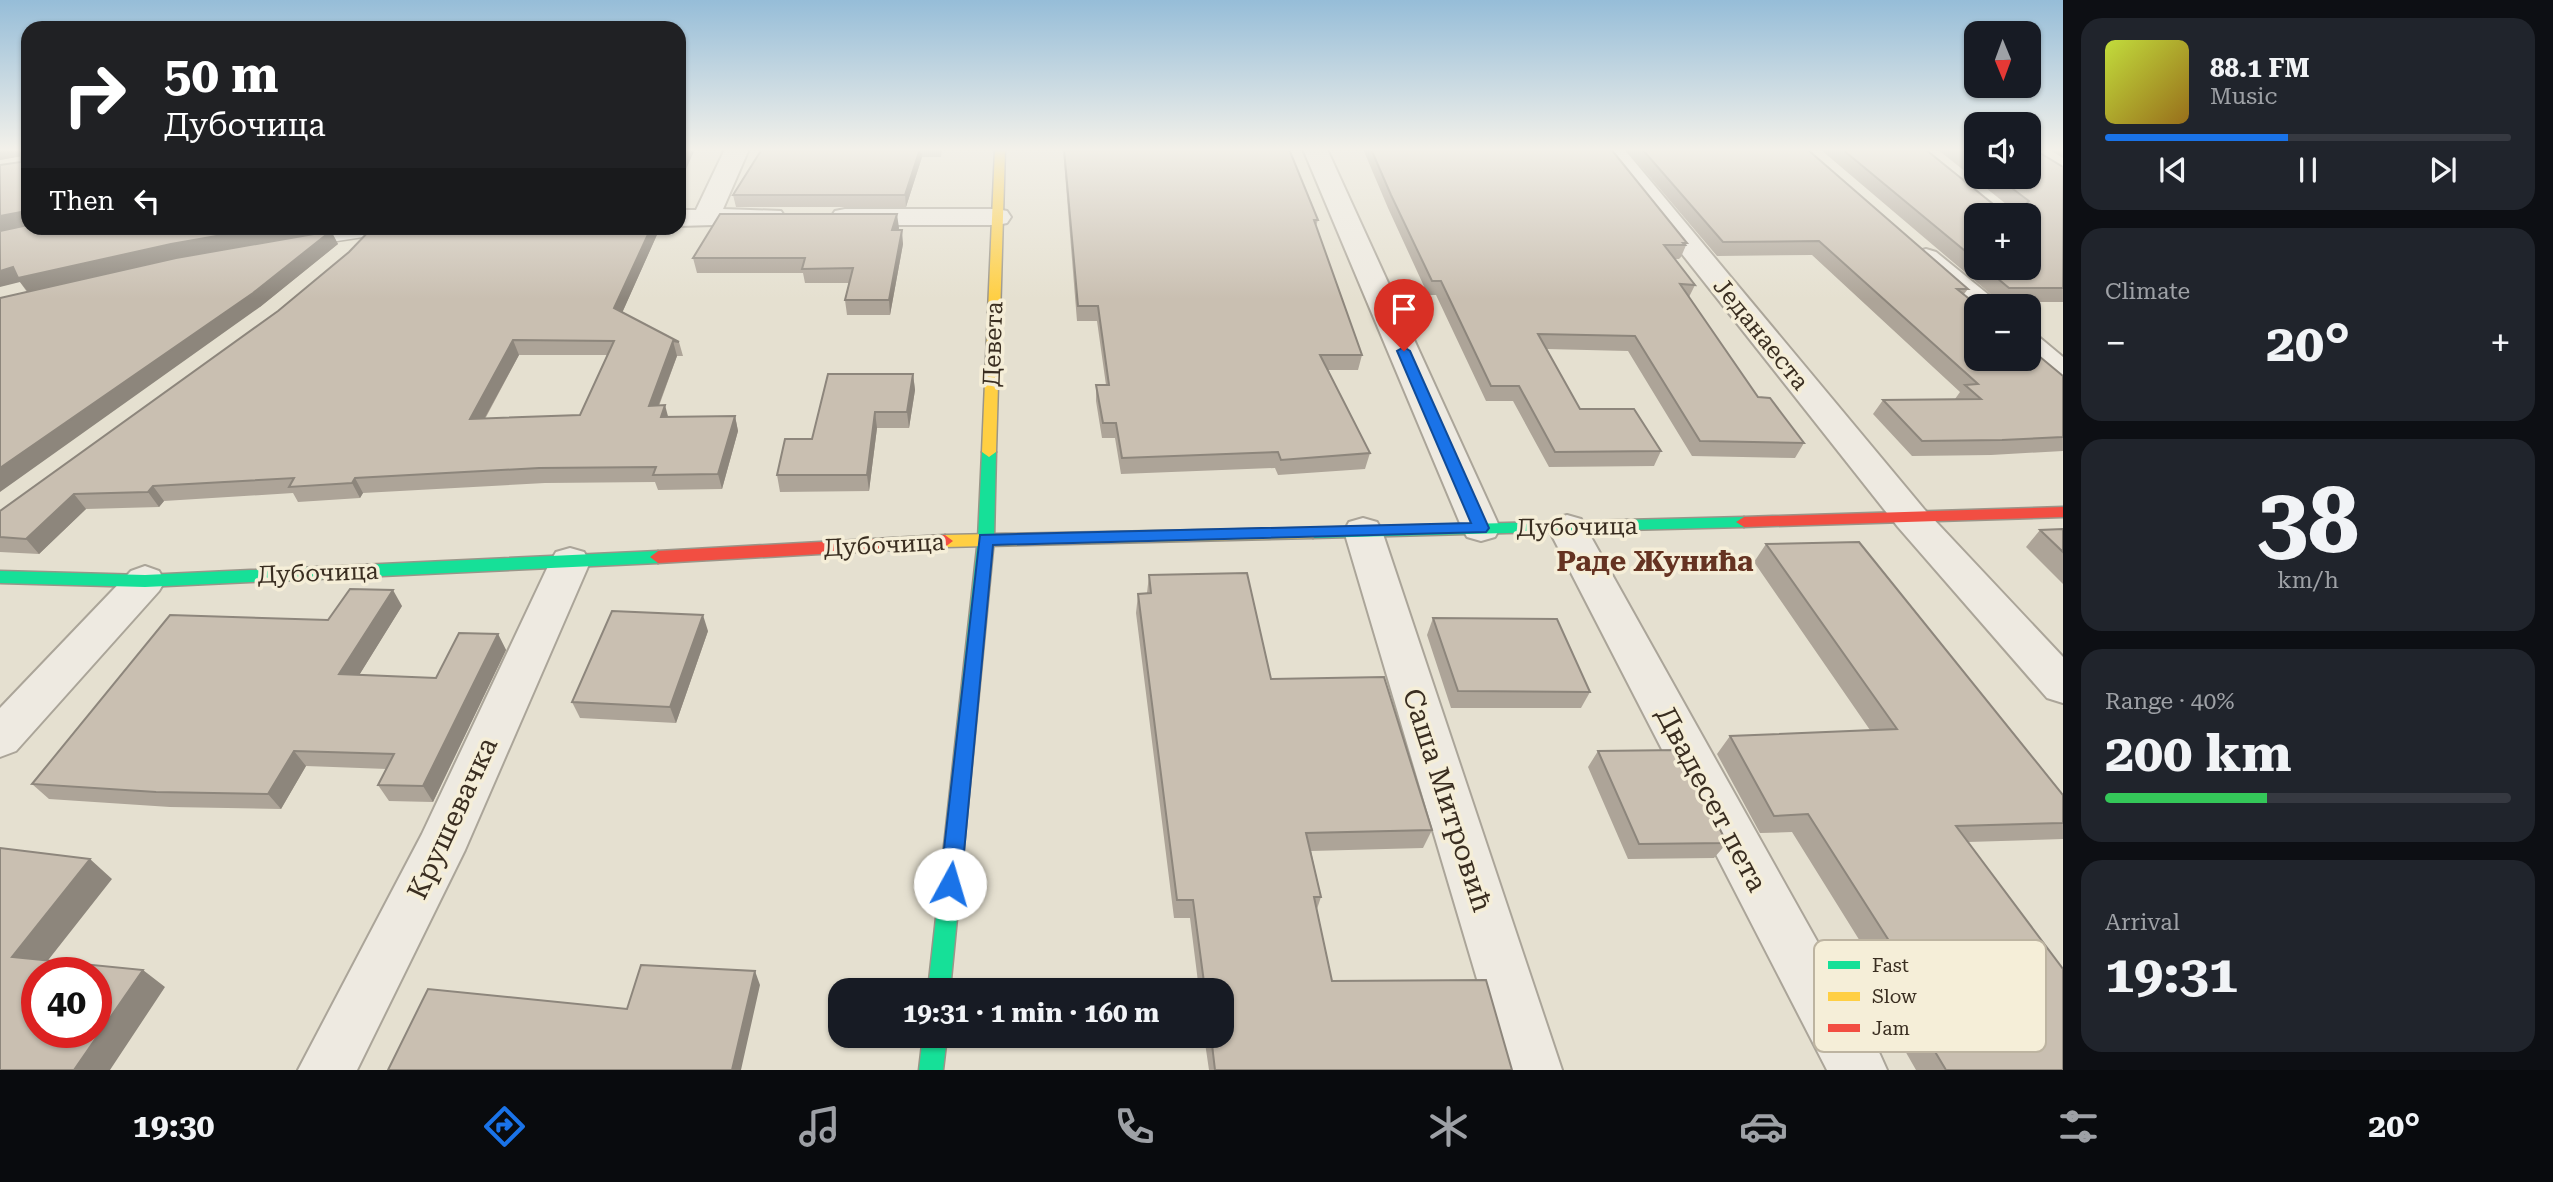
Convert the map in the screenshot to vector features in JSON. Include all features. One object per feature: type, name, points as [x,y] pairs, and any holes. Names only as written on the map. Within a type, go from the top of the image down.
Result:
[{"type":"street","points":[[706,218],[715,199]]},
{"type":"street","name":"Девета","points":[[940,978],[986,539],[998,199]]},
{"type":"street","points":[[1337,199],[1481,528]]},
{"type":"street","name":"Једанаеста","points":[[1651,199],[1910,518],[2063,686]]},
{"type":"street","points":[[686,218],[997,217]]},
{"type":"street","points":[[334,266],[371,235]]},
{"type":"street","points":[[1902,238],[1970,294]]},
{"type":"street","points":[[2041,355],[2063,373]]},
{"type":"street","name":"Дубочица","points":[[0,577],[145,581],[570,562],[986,539],[1567,528],[2063,512]]},
{"type":"street","name":"Двадесет пета","points":[[1567,528],[1814,988]]},
{"type":"street","name":"Саша Митровић","points":[[1363,531],[1534,1070]]},
{"type":"street","name":"Крушевачка","points":[[327,1070],[440,850],[570,562]]},
{"type":"street","points":[[0,738],[145,581]]},
{"type":"street","points":[[931,1070],[934,1048]]},
{"type":"street","name":"Двадесет пета","points":[[1848,1052],[1858,1070]]},
{"type":"lane","points":[[291,243],[341,235]]},
{"type":"building","points":[[0,199],[21,199],[21,212],[0,216]]},
{"type":"building","points":[[1068,199],[1309,199],[1318,220],[1314,220],[1362,355],[1320,355],[1370,453],[1281,460],[1278,452],[1122,458],[1116,423],[1103,423],[1096,385],[1109,385],[1098,306],[1078,306]]},
{"type":"building","points":[[1393,199],[1651,199],[1687,243],[1664,245],[1695,285],[1680,284],[1758,397],[1770,398],[1804,443],[1700,441],[1635,336],[1538,334],[1580,409],[1634,409],[1661,451],[1555,452],[1519,386],[1491,386],[1441,281],[1432,281]]},
{"type":"building","points":[[1685,199],[1864,199],[1968,289],[1957,289],[1964,295],[1964,371],[2041,371],[2041,358],[2063,376],[2063,437],[1922,441],[1883,400],[1981,399],[1965,385],[1978,384],[1819,241],[1723,242]]},
{"type":"building","points":[[1902,199],[1987,199],[1992,203],[1964,203],[1964,250]]},
{"type":"building","points":[[2026,199],[2063,199],[2063,288],[2009,288],[1999,280],[2041,280],[2041,203],[2027,203],[2029,201]]},
{"type":"building","points":[[720,214],[897,214],[892,230],[902,230],[889,300],[845,300],[853,268],[802,269],[805,258],[693,258]]},
{"type":"building","points":[[21,226],[21,235],[222,235],[18,278],[13,267],[0,271],[0,231]]},
{"type":"building","points":[[308,235],[326,235],[253,293],[0,468],[0,298],[176,258]]},
{"type":"building","points":[[365,235],[648,235],[614,308],[679,342],[673,341],[649,406],[665,405],[661,417],[735,416],[718,474],[653,475],[656,467],[539,468],[355,478],[352,483],[289,487],[294,478],[153,486],[148,492],[74,494],[26,539],[0,537],[0,511],[278,311],[349,252]],"holes":[[[513,340],[614,341],[580,415],[470,419]]]},
{"type":"building","points":[[828,374],[913,374],[907,412],[875,412],[867,475],[777,475],[785,439],[812,439]]},
{"type":"building","points":[[2063,529],[2063,552],[2040,530]]},
{"type":"building","points":[[1859,542],[2063,795],[2063,823],[1956,826],[2041,940],[1889,940],[1808,814],[1774,816],[1730,736],[1897,729],[1766,544]]},
{"type":"building","points":[[1247,573],[1271,679],[1384,677],[1432,830],[1306,833],[1321,897],[1314,897],[1332,981],[1486,980],[1512,1070],[1215,1070],[1212,1048],[1234,1048],[1234,978],[1203,978],[1193,900],[1177,900],[1138,594],[1151,593],[1149,575]]},
{"type":"building","points":[[350,589],[393,590],[339,674],[436,678],[459,633],[498,634],[423,786],[378,785],[394,754],[294,751],[268,794],[156,792],[32,784],[170,615],[328,620]]},
{"type":"building","points":[[612,611],[703,615],[670,707],[572,702]]},
{"type":"building","points":[[1433,618],[1557,619],[1590,692],[1458,691]]},
{"type":"building","points":[[1679,750],[1727,843],[1639,844],[1598,751]]},
{"type":"building","points":[[0,848],[90,859],[12,957],[21,958],[21,1048],[89,1048],[74,1070],[0,1070]]},
{"type":"building","points":[[2046,946],[2063,969],[2063,1070],[1946,1070],[1935,1052],[2046,1052]]},
{"type":"building","points":[[641,965],[755,971],[732,1070],[388,1070],[428,989],[627,1009]]},
{"type":"building","points":[[112,967],[143,970],[112,1015]]},
{"type":"traffic: fast","points":[[940,978],[986,539],[989,452]]},
{"type":"traffic: fast","points":[[1313,533],[1744,522]]},
{"type":"traffic: fast","points":[[0,577],[145,581],[658,557]]},
{"type":"traffic: fast","points":[[931,1070],[934,1048]]},
{"type":"traffic: slow","points":[[989,452],[998,199]]},
{"type":"traffic: slow","points":[[945,541],[1313,533]]},
{"type":"traffic: jam","points":[[1744,522],[2063,512]]},
{"type":"traffic: jam","points":[[658,557],[945,541]]},
{"type":"district","name":"Раде Жунића","points":[[1655,561]]},
{"type":"route","points":[[950,884],[986,539],[1481,528],[1404,351]]}]
